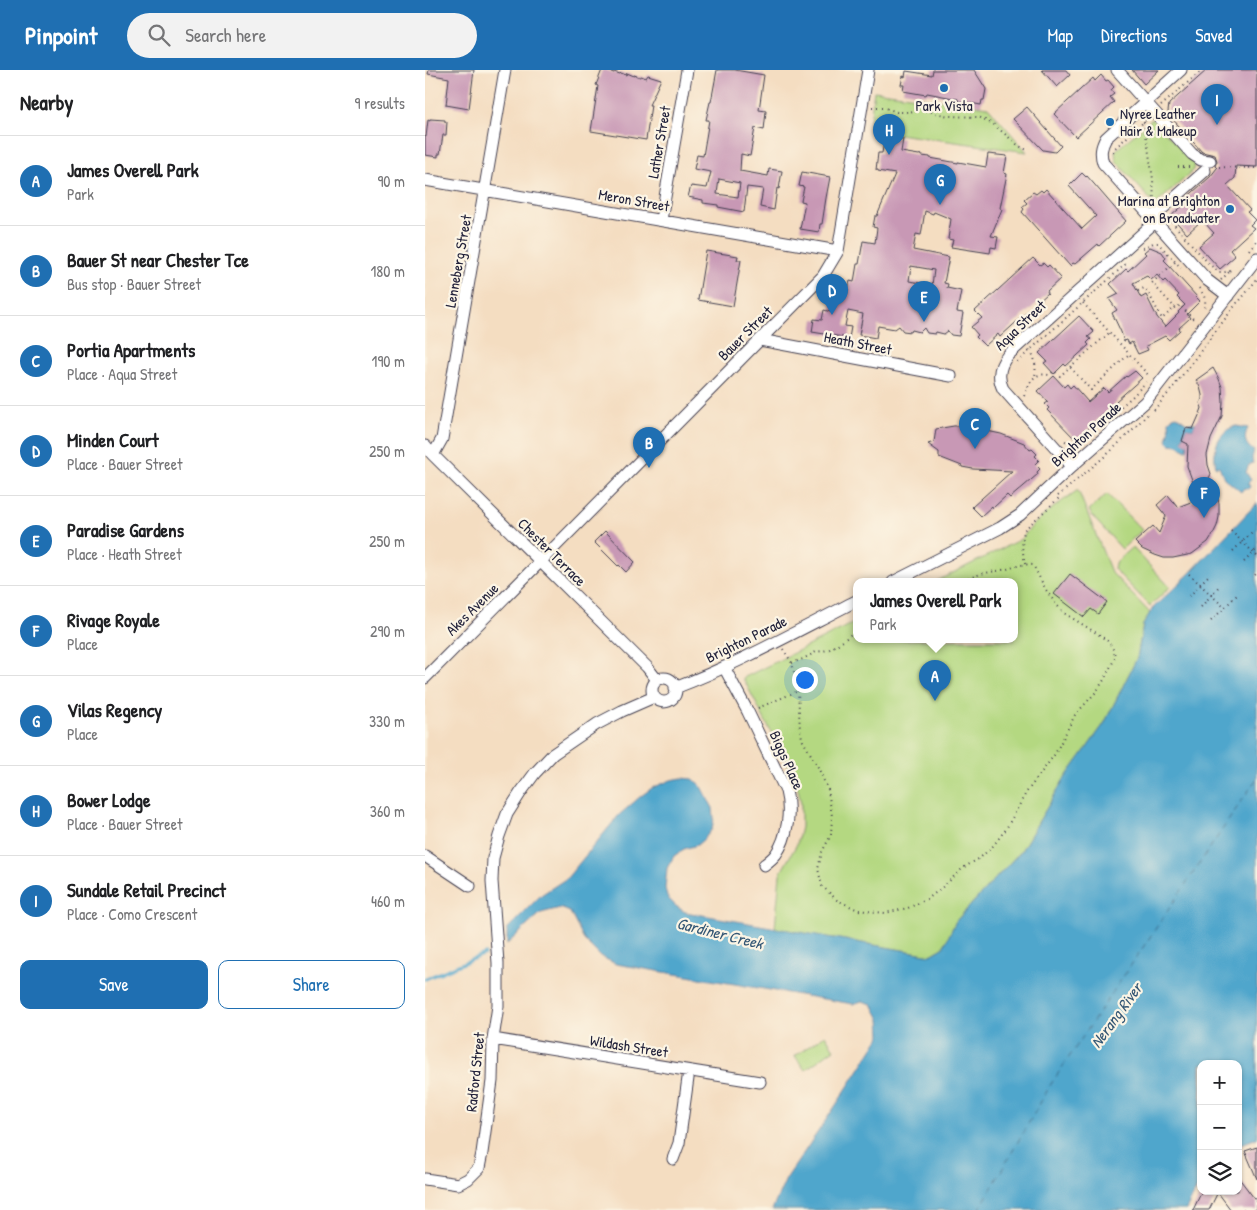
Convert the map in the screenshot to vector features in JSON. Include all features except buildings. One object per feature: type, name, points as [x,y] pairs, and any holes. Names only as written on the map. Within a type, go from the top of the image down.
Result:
[{"type":"street","name":"Lenneberg Street","points":[[429,451],[442,439],[505,70]]},
{"type":"street","name":"Lather Street","points":[[661,220],[687,70]]},
{"type":"street","name":"Bauer Street","points":[[540,561],[823,276],[838,251],[868,70]]},
{"type":"street","points":[[1117,70],[1147,101],[1192,154],[1207,162]]},
{"type":"street","points":[[1181,70],[1106,138],[1101,146],[1100,154],[1103,163],[1207,280],[1228,296]]},
{"type":"street","points":[[1147,101],[1157,109],[1207,162]]},
{"type":"street","points":[[1153,220],[1207,162]]},
{"type":"street","name":"Meron Street","points":[[425,180],[838,251]]},
{"type":"street","name":"Aqua Street","points":[[1072,466],[1003,389],[999,377],[1001,365],[1008,356],[1153,220]]},
{"type":"street","name":"Brighton Parade","points":[[901,578],[1000,528],[1020,515],[1145,402],[1257,258]]},
{"type":"street","name":"Heath Street","points":[[759,340],[951,376]]},
{"type":"street","name":"Chester Terrace","points":[[429,451],[647,667],[657,680]]},
{"type":"street","name":"Akes Avenue","points":[[425,678],[540,561]]},
{"type":"street","name":"Brighton Parade","points":[[675,688],[724,667],[853,603]]},
{"type":"street","name":"Biggs Place","points":[[724,667],[748,712],[789,801],[784,838],[776,855],[764,865]]},
{"type":"street","points":[[667,679],[673,682],[675,694],[669,701],[661,702],[654,697],[653,684],[657,680],[667,679]]},
{"type":"street","name":"Radford Street","points":[[425,1179],[458,1184],[468,1179],[479,1168],[491,1081],[493,1039],[498,1006],[498,963],[492,881],[493,858],[507,814],[535,773],[553,754],[597,724],[654,697]]},
{"type":"street","points":[[425,856],[470,886]]},
{"type":"street","name":"Wildash Street","points":[[493,1039],[760,1082]]},
{"type":"street","points":[[673,1159],[679,1143],[689,1071]]},
{"type":"path","points":[[1157,109],[1202,70]]},
{"type":"path","points":[[862,105],[883,107],[900,112],[924,110],[948,116],[979,117],[993,124],[1019,146],[1029,151]]},
{"type":"path","points":[[1144,122],[1153,179],[1154,202]]},
{"type":"path","points":[[1139,252],[1153,242],[1158,243],[1181,269]]},
{"type":"path","points":[[1013,366],[1129,261]]},
{"type":"path","points":[[1175,262],[1152,283],[1175,307]]},
{"type":"path","points":[[1194,282],[1200,289],[1206,302],[1199,314]]},
{"type":"path","points":[[1138,291],[1144,288],[1148,292],[1162,319],[1180,305],[1194,320]]},
{"type":"path","points":[[1062,438],[1072,444],[1082,442],[1150,378],[1083,304]]},
{"type":"path","points":[[1024,396],[1030,382],[1035,377],[1042,374],[1049,375],[1054,371],[1060,376],[1109,332]]},
{"type":"path","points":[[1030,350],[1035,360],[1035,377]]},
{"type":"path","points":[[1070,367],[1091,390],[1129,354]]},
{"type":"path","points":[[1025,564],[1021,547],[1024,530],[1059,498],[1051,486]]},
{"type":"path","points":[[1231,531],[1257,556]]},
{"type":"path","points":[[1233,552],[1252,532]]},
{"type":"path","points":[[1245,562],[1257,550]]},
{"type":"path","points":[[777,641],[792,663],[798,691],[801,735],[828,790],[833,816],[831,835],[822,852],[818,869],[822,886],[837,900],[858,910],[885,913],[908,908],[929,898],[963,868],[980,858],[993,846],[1006,830],[1026,793],[1055,754],[1075,715],[1104,680],[1115,658],[1114,651],[1109,642],[1065,613],[1056,604],[1046,590],[1033,565],[1015,566],[986,572],[970,578]]},
{"type":"path","points":[[1189,574],[1224,607]]},
{"type":"path","points":[[1189,596],[1210,574]]},
{"type":"path","points":[[1201,607],[1221,585]]},
{"type":"path","points":[[1211,621],[1239,594]]},
{"type":"path","points":[[792,663],[816,652],[828,650],[853,633]]},
{"type":"path","points":[[748,712],[798,691]]},
{"type":"green space","points":[[874,91],[988,107],[1027,152],[869,130]]},
{"type":"green space","points":[[1152,119],[1195,163],[1194,170],[1155,205],[1116,161],[1115,151]]},
{"type":"green space","points":[[1078,490],[1111,572],[1150,613],[1143,625],[1137,658],[1104,724],[1063,781],[1021,851],[956,921],[943,948],[931,955],[775,928],[780,874],[797,844],[801,827],[801,803],[796,780],[743,678],[853,623],[853,643],[1018,643],[1018,578],[943,578],[1021,539],[1040,518]]},
{"type":"green space","points":[[1107,494],[1142,530],[1122,549],[1092,516],[1089,510]]},
{"type":"green space","points":[[1132,547],[1170,587],[1150,606],[1114,569],[1115,563]]},
{"type":"green space","points":[[825,1035],[834,1049],[805,1070],[795,1056]]},
{"type":"water","points":[[1177,416],[1187,423],[1196,423],[1193,429],[1186,428],[1182,440],[1188,444],[1187,450],[1178,445],[1168,443],[1167,440],[1169,421]]},
{"type":"water","points":[[1236,426],[1248,428],[1246,441],[1254,451],[1253,463],[1249,465],[1246,472],[1251,480],[1248,483],[1250,487],[1248,489],[1244,488],[1241,492],[1224,478],[1219,466],[1216,467],[1215,461],[1216,448],[1221,437],[1230,428]]},
{"type":"water","name":"Nerang River","points":[[1257,503],[1257,1138],[1242,1144],[1242,1060],[1197,1060],[1197,1188],[1186,1210],[772,1210],[786,1179],[881,1035],[880,1019],[872,1004],[862,1001],[853,1004],[616,964],[600,956],[584,940],[570,912],[560,908],[541,913],[507,944],[507,929],[541,895],[567,878],[619,815],[652,788],[671,780],[682,778],[692,779],[699,783],[713,808],[714,818],[712,829],[705,838],[697,845],[684,849],[674,856],[667,868],[665,888],[667,897],[676,906],[685,912],[931,955],[943,948],[956,921],[1021,851],[1063,781],[1104,724],[1137,658],[1143,625],[1152,609],[1189,574]]},
{"type":"waterway","name":"Gardiner Creek","points":[[425,979],[485,954]]},
{"type":"ferry route","points":[[979,1210],[1051,1084],[1257,778]]},
{"type":"place","name":"Park Vista","points":[[944,88]]},
{"type":"place","name":"Nyree Leather Hair & Makeup","points":[[1110,122]]},
{"type":"place","name":"Sundale Retail Precinct","points":[[1217,125]]},
{"type":"place","name":"Bower Lodge","points":[[889,155]]},
{"type":"place","name":"Vilas Regency","points":[[940,205]]},
{"type":"place","name":"Marina at Brighton on Broadwater","points":[[1230,209]]},
{"type":"place","name":"Minden Court","points":[[832,315]]},
{"type":"place","name":"Paradise Gardens","points":[[924,322]]},
{"type":"place","name":"Portia Apartments","points":[[975,449]]},
{"type":"place","name":"Bauer St near Chester Tce","points":[[649,468]]},
{"type":"place","name":"Rivage Royale","points":[[1204,518]]},
{"type":"place","name":"James Overell Park","points":[[935,701]]}]
